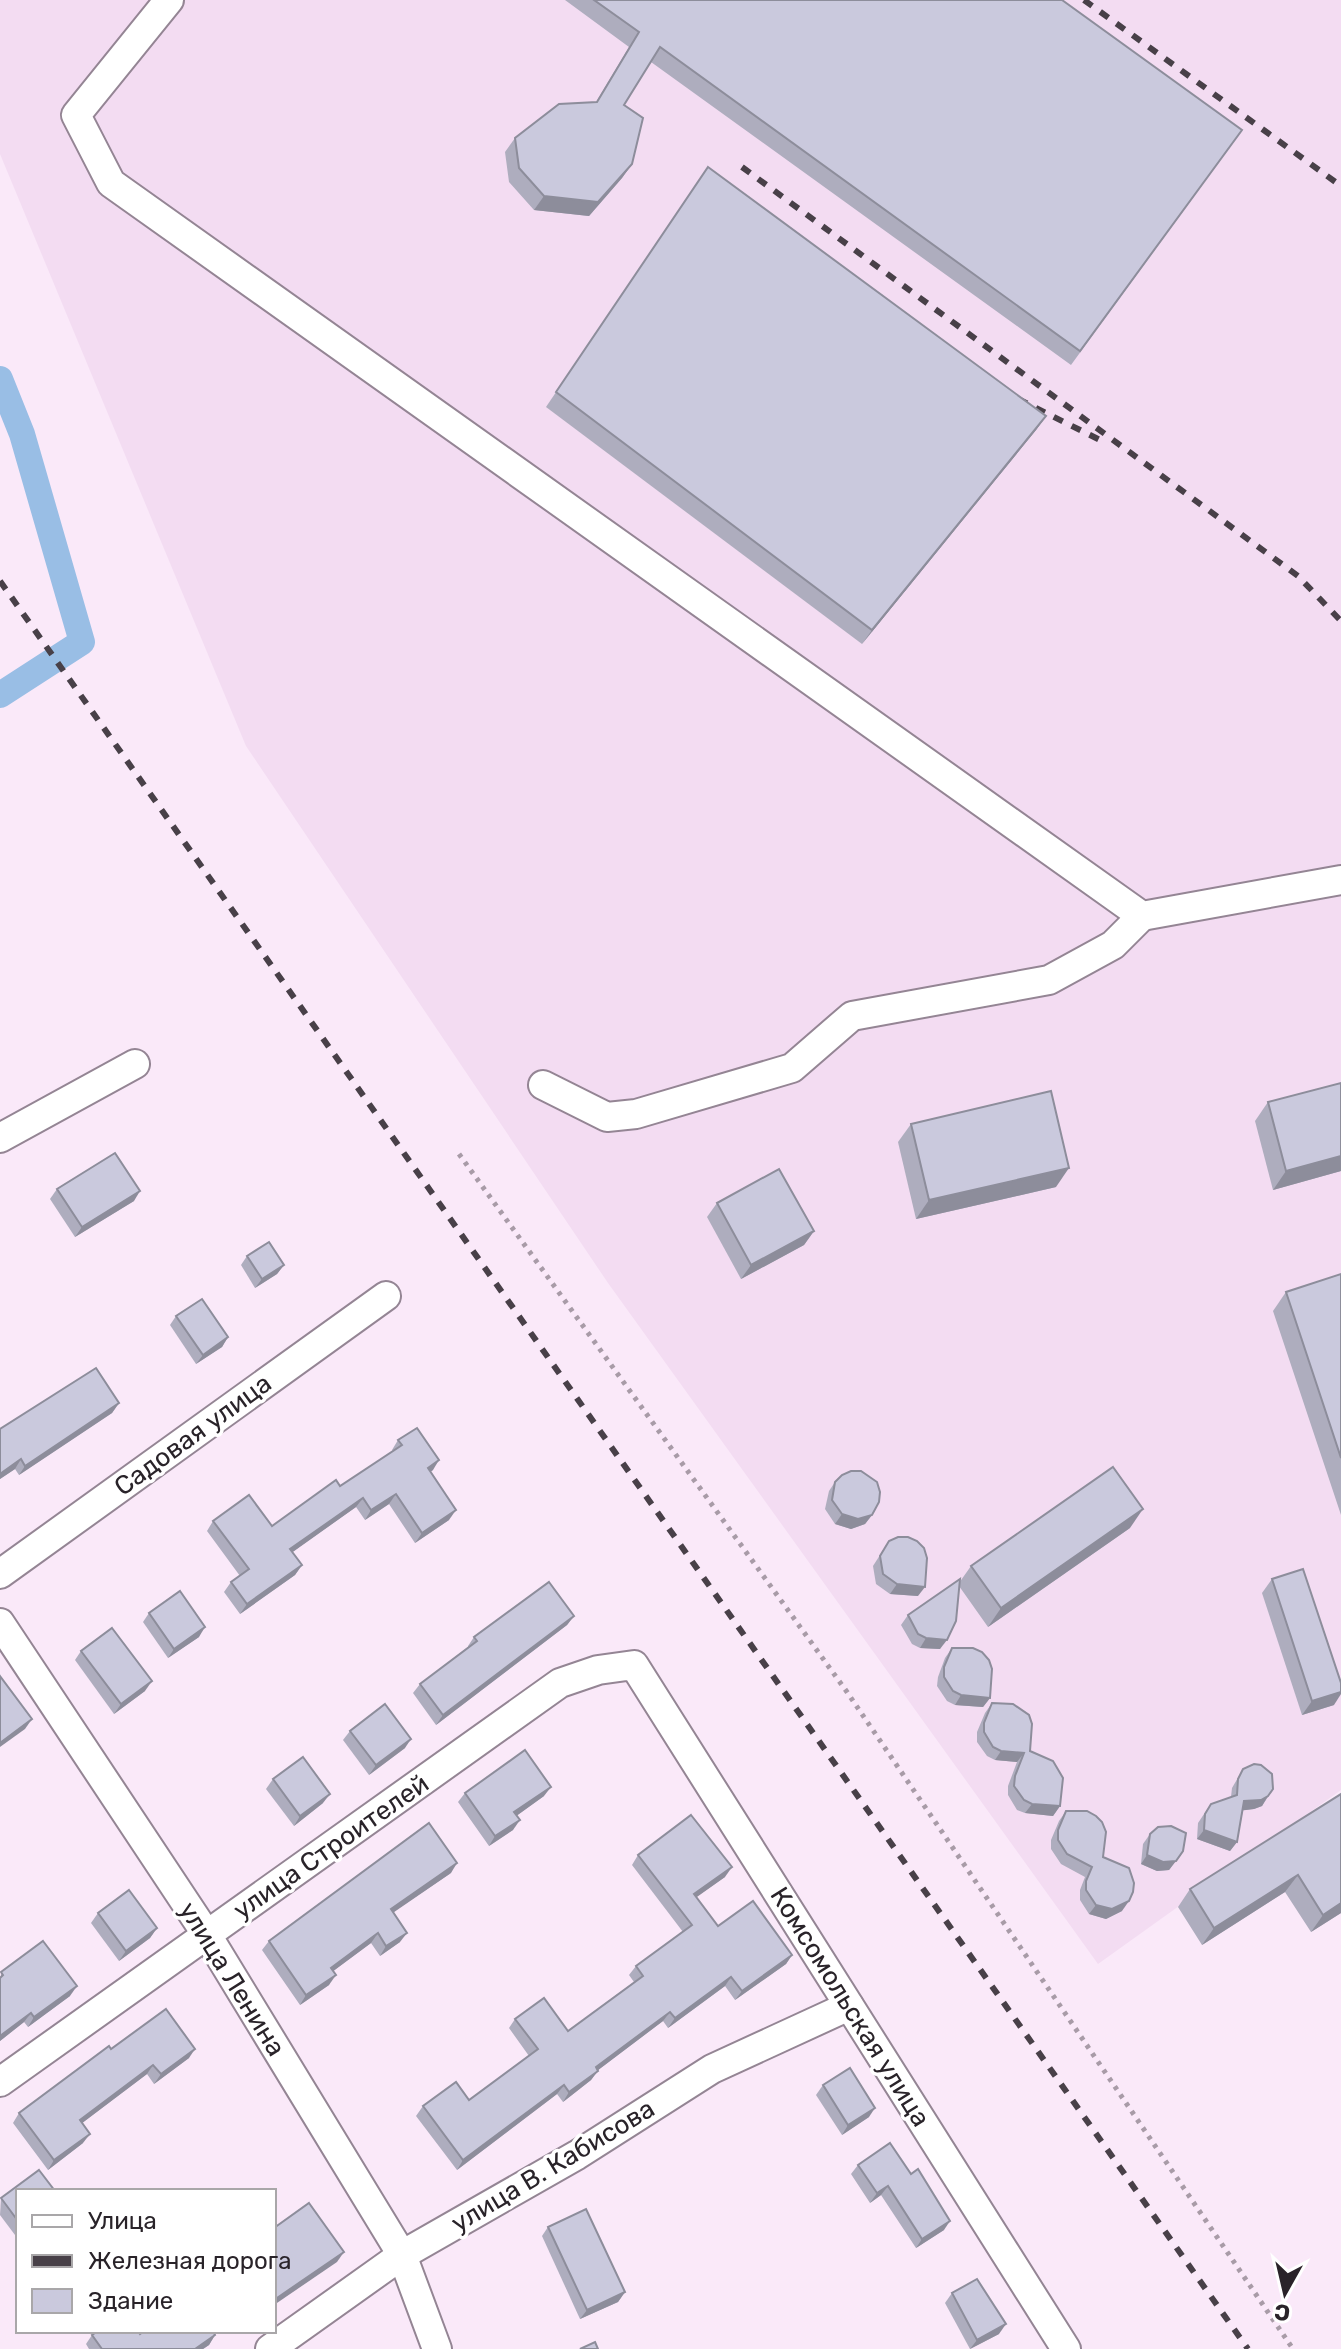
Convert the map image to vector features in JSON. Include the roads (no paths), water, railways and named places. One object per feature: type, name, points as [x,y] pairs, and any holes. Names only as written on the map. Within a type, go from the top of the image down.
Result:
[{"type":"street","points":[[169,0],[76,115],[111,183],[1142,916]]},
{"type":"street","points":[[543,1085],[607,1117],[636,1114],[792,1068],[852,1016],[1049,980],[1113,945],[1142,916],[1341,880]]},
{"type":"street","points":[[0,1138],[135,1064]]},
{"type":"street","name":"Садовая улица","points":[[0,1574],[386,1296]]},
{"type":"street","name":"улица Ленина","points":[[0,1623],[207,1935],[402,2255],[437,2349]]},
{"type":"street","name":"улица Строителей","points":[[0,2082],[560,1683],[598,1670],[634,1665]]},
{"type":"street","name":"Комсомольская улица","points":[[634,1665],[1066,2349]]},
{"type":"street","name":"улица В. Кабисова","points":[[270,2349],[402,2255],[577,2155],[712,2069],[849,2006]]},
{"type":"waterway","points":[[0,379],[22,434],[82,642],[0,695]]},
{"type":"railway","points":[[1084,0],[1341,186]]},
{"type":"railway","points":[[742,167],[1298,576],[1341,621]]},
{"type":"railway","points":[[1018,399],[1100,440]]},
{"type":"railway","points":[[0,581],[1248,2349]]}]
